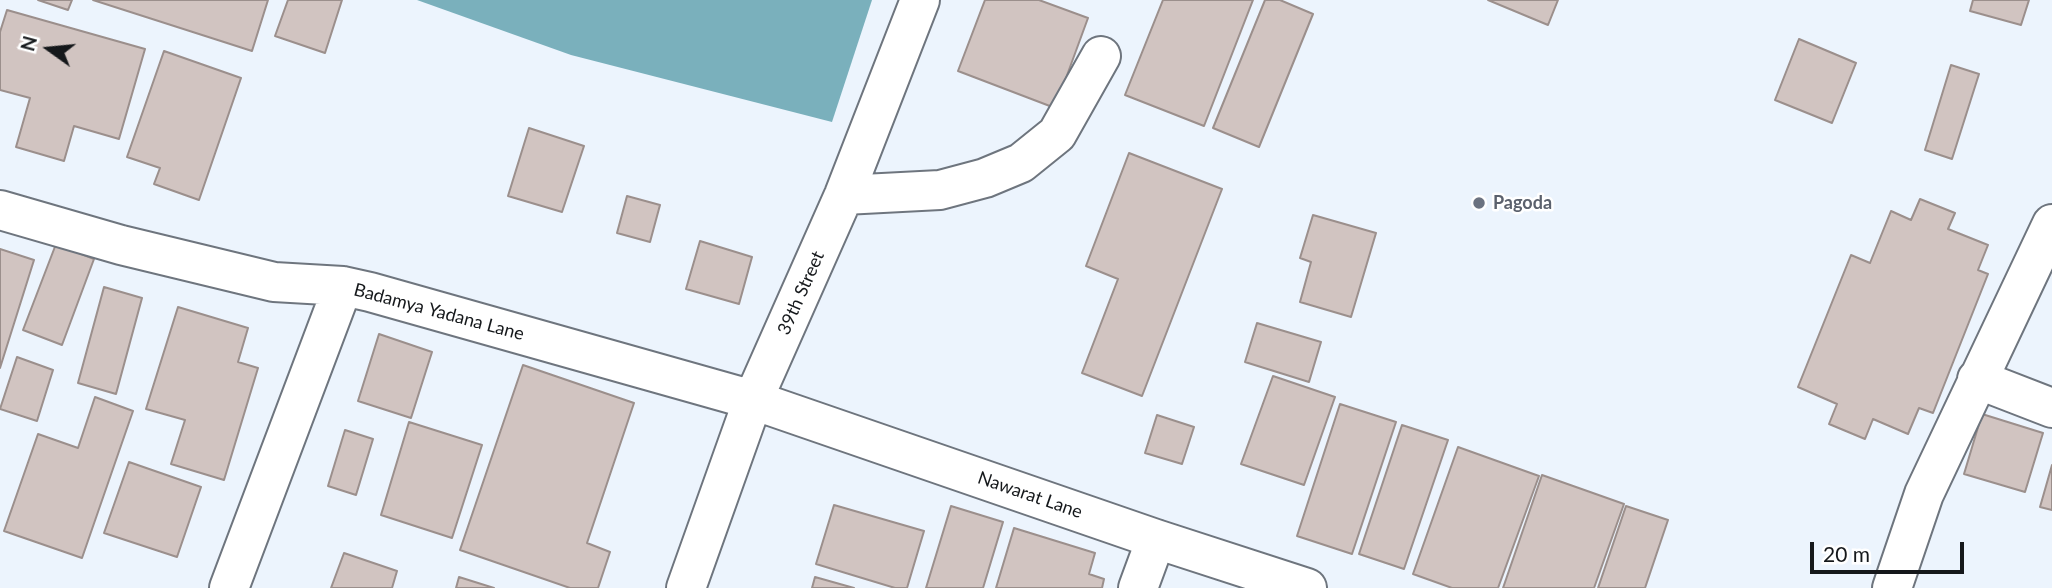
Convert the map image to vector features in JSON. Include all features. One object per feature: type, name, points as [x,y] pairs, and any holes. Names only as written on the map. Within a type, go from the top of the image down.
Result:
[{"type":"street","name":"39th Street","points":[[686,588],[753,400],[844,195],[920,0]]},
{"type":"street","points":[[844,195],[940,190],[985,178],[1021,163],[1057,134],[1101,57]]},
{"type":"street","name":"Badamya Yadana Lane","points":[[0,210],[121,245],[274,282],[343,286],[384,296],[753,400]]},
{"type":"street","points":[[1892,588],[1924,494],[2052,224]]},
{"type":"street","points":[[229,588],[343,286]]},
{"type":"street","points":[[1977,379],[2052,408]]},
{"type":"street","name":"Nawarat Lane","points":[[753,400],[1156,539],[1307,588]]},
{"type":"street","points":[[1138,588],[1156,539]]},
{"type":"water","points":[[417,0],[872,0],[832,122],[571,55]]},
{"type":"building","points":[[38,0],[72,0],[68,10]]},
{"type":"building","points":[[93,0],[268,0],[252,51]]},
{"type":"building","points":[[288,0],[342,0],[325,53],[275,36]]},
{"type":"building","points":[[985,0],[1039,0],[1088,18],[1055,108],[958,71]]},
{"type":"building","points":[[1163,0],[1253,0],[1204,126],[1125,95]]},
{"type":"building","points":[[1265,0],[1280,0],[1313,14],[1259,147],[1213,128]]},
{"type":"building","points":[[1488,0],[1558,0],[1548,25]]},
{"type":"building","points":[[1973,0],[2029,0],[2021,25],[1970,11]]},
{"type":"building","points":[[7,10],[145,49],[119,139],[74,126],[64,161],[16,147],[30,98],[0,90],[0,32]]},
{"type":"building","points":[[1799,39],[1856,63],[1832,123],[1775,100]]},
{"type":"building","points":[[164,51],[241,78],[199,200],[154,184],[160,168],[127,157]]},
{"type":"building","points":[[1951,65],[1979,74],[1952,159],[1925,150]]},
{"type":"building","points":[[529,128],[584,146],[562,212],[508,196]]},
{"type":"building","points":[[1129,153],[1222,189],[1142,396],[1082,373],[1118,279],[1086,266]]},
{"type":"building","points":[[627,196],[660,205],[650,242],[617,233]]},
{"type":"building","points":[[1920,199],[1955,213],[1948,229],[1988,245],[1978,270],[1988,274],[1933,413],[1919,408],[1908,434],[1873,419],[1865,439],[1829,424],[1837,404],[1798,387],[1851,255],[1870,263],[1891,211],[1911,220]]},
{"type":"building","points":[[1313,215],[1376,233],[1351,317],[1300,302],[1311,262],[1300,258]]},
{"type":"building","points":[[700,241],[752,257],[739,304],[686,289]]},
{"type":"building","points":[[56,244],[94,259],[62,345],[23,330]]},
{"type":"building","points":[[0,249],[34,260],[0,368]]},
{"type":"building","points":[[104,287],[142,298],[116,394],[78,383]]},
{"type":"building","points":[[178,307],[248,328],[238,362],[258,368],[224,480],[171,464],[185,420],[146,409]]},
{"type":"building","points":[[1257,323],[1321,342],[1309,382],[1245,362]]},
{"type":"building","points":[[379,334],[432,352],[411,418],[358,401]]},
{"type":"building","points":[[17,357],[53,370],[37,421],[0,409]]},
{"type":"building","points":[[523,365],[634,403],[587,543],[610,552],[598,588],[570,588],[460,550]]},
{"type":"building","points":[[1273,376],[1335,397],[1304,485],[1241,464]]},
{"type":"building","points":[[95,397],[133,411],[82,558],[4,531],[38,434],[78,448]]},
{"type":"building","points":[[1340,404],[1396,422],[1352,554],[1297,536]]},
{"type":"building","points":[[1982,414],[2043,433],[2025,492],[1964,474]]},
{"type":"building","points":[[1157,415],[1194,427],[1182,464],[1145,453]]},
{"type":"building","points":[[409,422],[482,445],[452,538],[381,515]]},
{"type":"building","points":[[1402,425],[1448,440],[1404,569],[1359,554]]},
{"type":"building","points":[[345,430],[373,439],[356,495],[328,486]]},
{"type":"building","points":[[1458,447],[1539,476],[1498,588],[1452,588],[1413,574]]},
{"type":"building","points":[[129,462],[201,487],[177,557],[104,533]]},
{"type":"building","points":[[2052,465],[2052,510],[2040,507]]},
{"type":"building","points":[[1542,475],[1624,504],[1594,588],[1503,588]]},
{"type":"building","points":[[834,505],[924,531],[907,588],[895,588],[816,564]]},
{"type":"building","points":[[951,506],[1003,522],[983,588],[926,588]]},
{"type":"building","points":[[1626,506],[1668,520],[1645,588],[1598,588]]},
{"type":"building","points":[[1014,528],[1095,553],[1089,574],[1104,579],[1102,588],[996,588]]},
{"type":"building","points":[[344,553],[397,571],[392,588],[331,588]]},
{"type":"building","points":[[459,577],[494,588],[456,588]]},
{"type":"building","points":[[815,577],[854,588],[812,588]]},
{"type":"place","name":"Pagoda","points":[[1479,203]]}]
